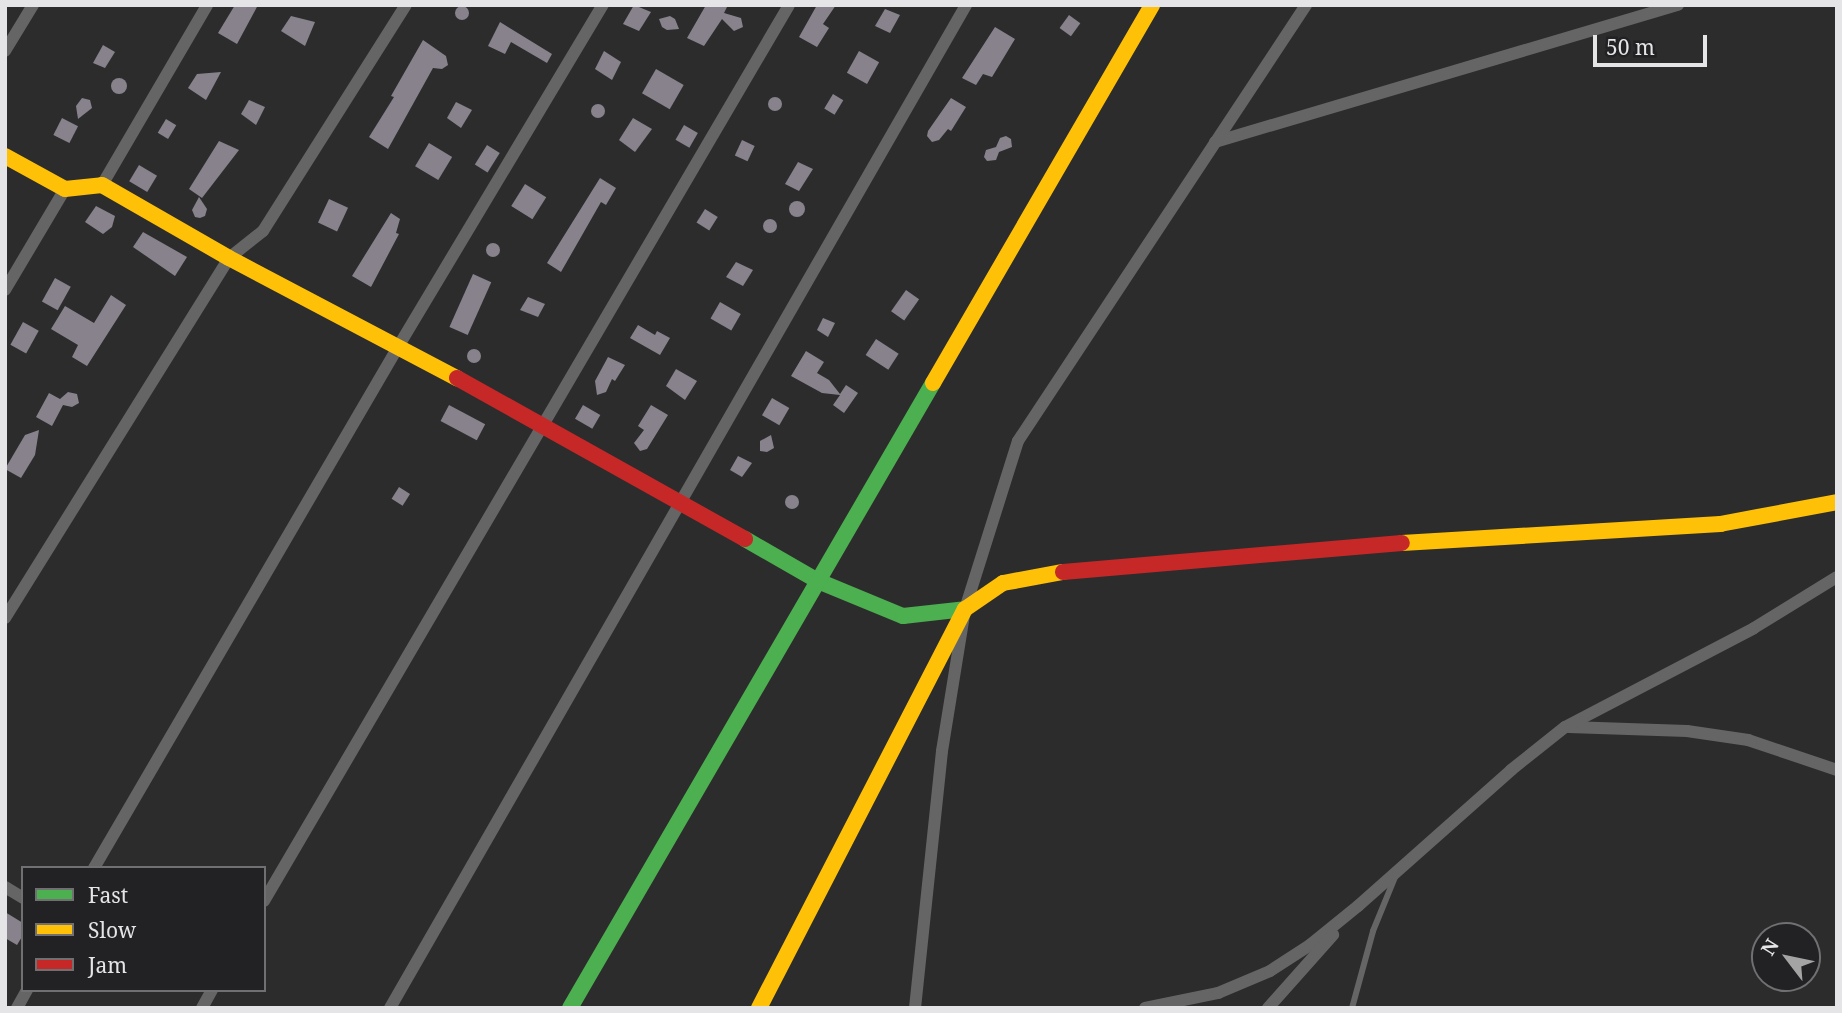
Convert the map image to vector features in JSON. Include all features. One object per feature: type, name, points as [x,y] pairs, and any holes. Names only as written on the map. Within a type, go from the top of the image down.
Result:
[{"type":"street","points":[[5,51],[33,5]]},
{"type":"street","points":[[102,185],[207,5]]},
{"type":"street","points":[[5,618],[229,258],[263,231],[406,5]]},
{"type":"street","points":[[95,866],[398,347],[603,5]]},
{"type":"street","points":[[266,898],[789,5]]},
{"type":"street","points":[[390,1008],[966,5]]},
{"type":"street","points":[[570,1008],[1152,5]]},
{"type":"street","points":[[915,1008],[942,751],[965,609],[1018,441],[1306,5]]},
{"type":"street","points":[[1215,142],[1678,5]]},
{"type":"street","points":[[5,156],[65,190],[102,185],[229,258],[542,423],[818,581],[903,616],[965,609],[1003,583],[1074,570],[1433,540],[1720,524],[1837,502]]},
{"type":"street","points":[[5,290],[65,190]]},
{"type":"street","points":[[1145,1008],[1218,993],[1270,971],[1310,945],[1358,906],[1565,727],[1754,628],[1837,577]]},
{"type":"street","points":[[759,1008],[965,609]]},
{"type":"street","points":[[1565,727],[1688,731],[1748,740],[1837,770]]},
{"type":"street","points":[[5,887],[21,897]]},
{"type":"street","points":[[1268,1008],[1358,906]]},
{"type":"street","points":[[17,1008],[26,992]]},
{"type":"street","points":[[202,1008],[211,992]]},
{"type":"lane","points":[[1352,1008],[1373,931],[1398,869]]},
{"type":"building","points":[[235,5],[258,5],[237,44],[218,33]]},
{"type":"building","points":[[634,5],[651,12],[639,31],[623,24]]},
{"type":"building","points":[[706,5],[728,5],[724,13],[741,18],[743,27],[734,31],[722,19],[704,46],[687,38]]},
{"type":"building","points":[[817,5],[836,5],[823,24],[829,28],[817,47],[799,37]]},
{"type":"building","points":[[459,6],[465,6],[469,13],[465,20],[459,20],[455,16],[455,10]]},
{"type":"building","points":[[885,9],[900,15],[890,33],[875,26]]},
{"type":"building","points":[[1069,15],[1080,23],[1071,36],[1060,28]]},
{"type":"building","points":[[291,16],[315,22],[305,46],[281,31]]},
{"type":"building","points":[[670,16],[675,19],[679,29],[667,30],[662,27],[659,19]]},
{"type":"building","points":[[500,22],[552,54],[547,63],[511,42],[505,54],[488,46]]},
{"type":"building","points":[[995,27],[1015,39],[992,77],[983,74],[976,85],[962,78]]},
{"type":"building","points":[[423,40],[446,56],[448,65],[442,69],[433,68],[388,149],[369,137],[394,97],[391,96]]},
{"type":"building","points":[[103,45],[115,52],[105,68],[93,63]]},
{"type":"building","points":[[604,51],[621,62],[612,80],[595,69]]},
{"type":"building","points":[[859,51],[879,62],[867,84],[847,73]]},
{"type":"building","points":[[656,69],[684,85],[670,109],[642,93]]},
{"type":"building","points":[[221,72],[206,100],[188,88],[197,74]]},
{"type":"building","points":[[119,78],[125,80],[125,92],[119,94],[113,92],[111,86],[113,80]]},
{"type":"building","points":[[833,94],[843,100],[835,115],[824,109]]},
{"type":"building","points":[[772,97],[778,97],[782,104],[778,111],[772,111],[768,107],[768,101]]},
{"type":"building","points":[[82,98],[90,100],[92,108],[78,119],[76,106]]},
{"type":"building","points":[[951,98],[966,107],[951,131],[948,129],[939,140],[932,142],[927,136],[928,131]]},
{"type":"building","points":[[249,100],[265,107],[256,125],[241,114]]},
{"type":"building","points":[[456,102],[472,110],[461,128],[447,118]]},
{"type":"building","points":[[595,104],[601,104],[605,111],[601,118],[595,118],[591,114],[591,108]]},
{"type":"building","points":[[62,118],[78,126],[69,143],[53,135]]},
{"type":"building","points":[[633,118],[652,129],[635,152],[619,140]]},
{"type":"building","points":[[166,119],[176,125],[168,139],[158,133]]},
{"type":"building","points":[[684,125],[698,133],[689,148],[676,140]]},
{"type":"building","points":[[1006,136],[1011,139],[1012,147],[999,152],[996,160],[987,161],[984,157],[986,150],[996,147],[1000,138]]},
{"type":"building","points":[[742,140],[755,146],[748,161],[735,155]]},
{"type":"building","points":[[219,141],[239,150],[202,198],[189,189]]},
{"type":"building","points":[[429,143],[452,157],[438,180],[415,166]]},
{"type":"building","points":[[487,145],[500,153],[488,172],[475,165]]},
{"type":"building","points":[[798,162],[813,169],[799,191],[785,184]]},
{"type":"building","points":[[139,165],[157,176],[147,192],[129,181]]},
{"type":"building","points":[[600,178],[616,188],[606,205],[601,202],[561,272],[547,263]]},
{"type":"building","points":[[525,184],[546,197],[532,219],[511,206]]},
{"type":"building","points":[[199,197],[207,209],[205,216],[200,218],[195,217],[192,210]]},
{"type":"building","points":[[329,199],[348,208],[337,231],[318,223]]},
{"type":"building","points":[[797,201],[805,209],[797,217],[789,209]]},
{"type":"building","points":[[96,206],[115,216],[112,227],[103,234],[85,222]]},
{"type":"building","points":[[705,209],[718,217],[709,231],[697,223]]},
{"type":"building","points":[[391,213],[400,219],[396,233],[399,234],[371,287],[352,276]]},
{"type":"building","points":[[767,219],[773,219],[777,226],[773,233],[767,233],[763,229],[763,223]]},
{"type":"building","points":[[143,232],[187,257],[175,276],[133,247]]},
{"type":"building","points":[[490,243],[496,243],[500,250],[496,257],[490,257],[486,253],[486,247]]},
{"type":"building","points":[[736,262],[753,270],[743,286],[726,277]]},
{"type":"building","points":[[473,274],[491,282],[468,335],[449,327]]},
{"type":"building","points":[[55,278],[71,287],[58,310],[42,302]]},
{"type":"building","points":[[906,290],[919,299],[904,320],[891,311]]},
{"type":"building","points":[[111,295],[126,305],[87,366],[72,357],[78,345],[51,329],[65,306],[94,323]]},
{"type":"building","points":[[528,297],[545,304],[538,317],[520,310]]},
{"type":"building","points":[[720,302],[741,314],[731,330],[710,318]]},
{"type":"building","points":[[823,318],[835,323],[828,337],[817,330]]},
{"type":"building","points":[[23,322],[39,331],[26,353],[10,345]]},
{"type":"building","points":[[638,325],[655,335],[657,331],[670,338],[660,355],[630,338]]},
{"type":"building","points":[[876,339],[899,354],[888,370],[866,355]]},
{"type":"building","points":[[471,349],[477,349],[481,356],[477,363],[471,363],[467,359],[467,353]]},
{"type":"building","points":[[806,351],[824,362],[817,373],[829,380],[840,394],[846,385],[858,393],[844,413],[833,405],[840,395],[822,393],[791,376]]},
{"type":"building","points":[[608,357],[625,365],[615,381],[612,379],[606,392],[597,395],[595,381]]},
{"type":"building","points":[[676,369],[697,381],[685,400],[666,386]]},
{"type":"building","points":[[68,392],[77,394],[79,403],[72,407],[63,405],[52,426],[36,417],[49,393],[60,399]]},
{"type":"building","points":[[772,398],[789,408],[779,425],[762,415]]},
{"type":"building","points":[[449,405],[485,424],[477,440],[441,421]]},
{"type":"building","points":[[583,405],[600,415],[592,429],[575,419]]},
{"type":"building","points":[[651,405],[668,415],[647,449],[640,451],[634,443],[644,430],[638,426]]},
{"type":"building","points":[[39,430],[35,455],[21,478],[5,469],[25,435]]},
{"type":"building","points":[[771,435],[774,448],[767,452],[760,451],[760,441]]},
{"type":"building","points":[[738,456],[752,463],[742,477],[730,470]]},
{"type":"building","points":[[399,487],[410,494],[403,506],[392,499]]},
{"type":"building","points":[[789,495],[795,495],[799,502],[795,509],[789,509],[785,505],[785,499]]},
{"type":"building","points":[[5,912],[21,922],[21,938],[17,945],[5,938]]},
{"type":"traffic: fast","points":[[570,1008],[933,383]]},
{"type":"traffic: fast","points":[[745,539],[818,581],[903,616],[965,609]]},
{"type":"traffic: slow","points":[[933,383],[1152,5]]},
{"type":"traffic: slow","points":[[5,156],[65,189],[102,185],[229,258],[457,378]]},
{"type":"traffic: slow","points":[[1402,543],[1720,524],[1837,502]]},
{"type":"traffic: slow","points":[[759,1008],[965,609],[1003,583],[1063,572]]},
{"type":"traffic: jam","points":[[457,378],[745,539]]},
{"type":"traffic: jam","points":[[1063,572],[1402,543]]}]
